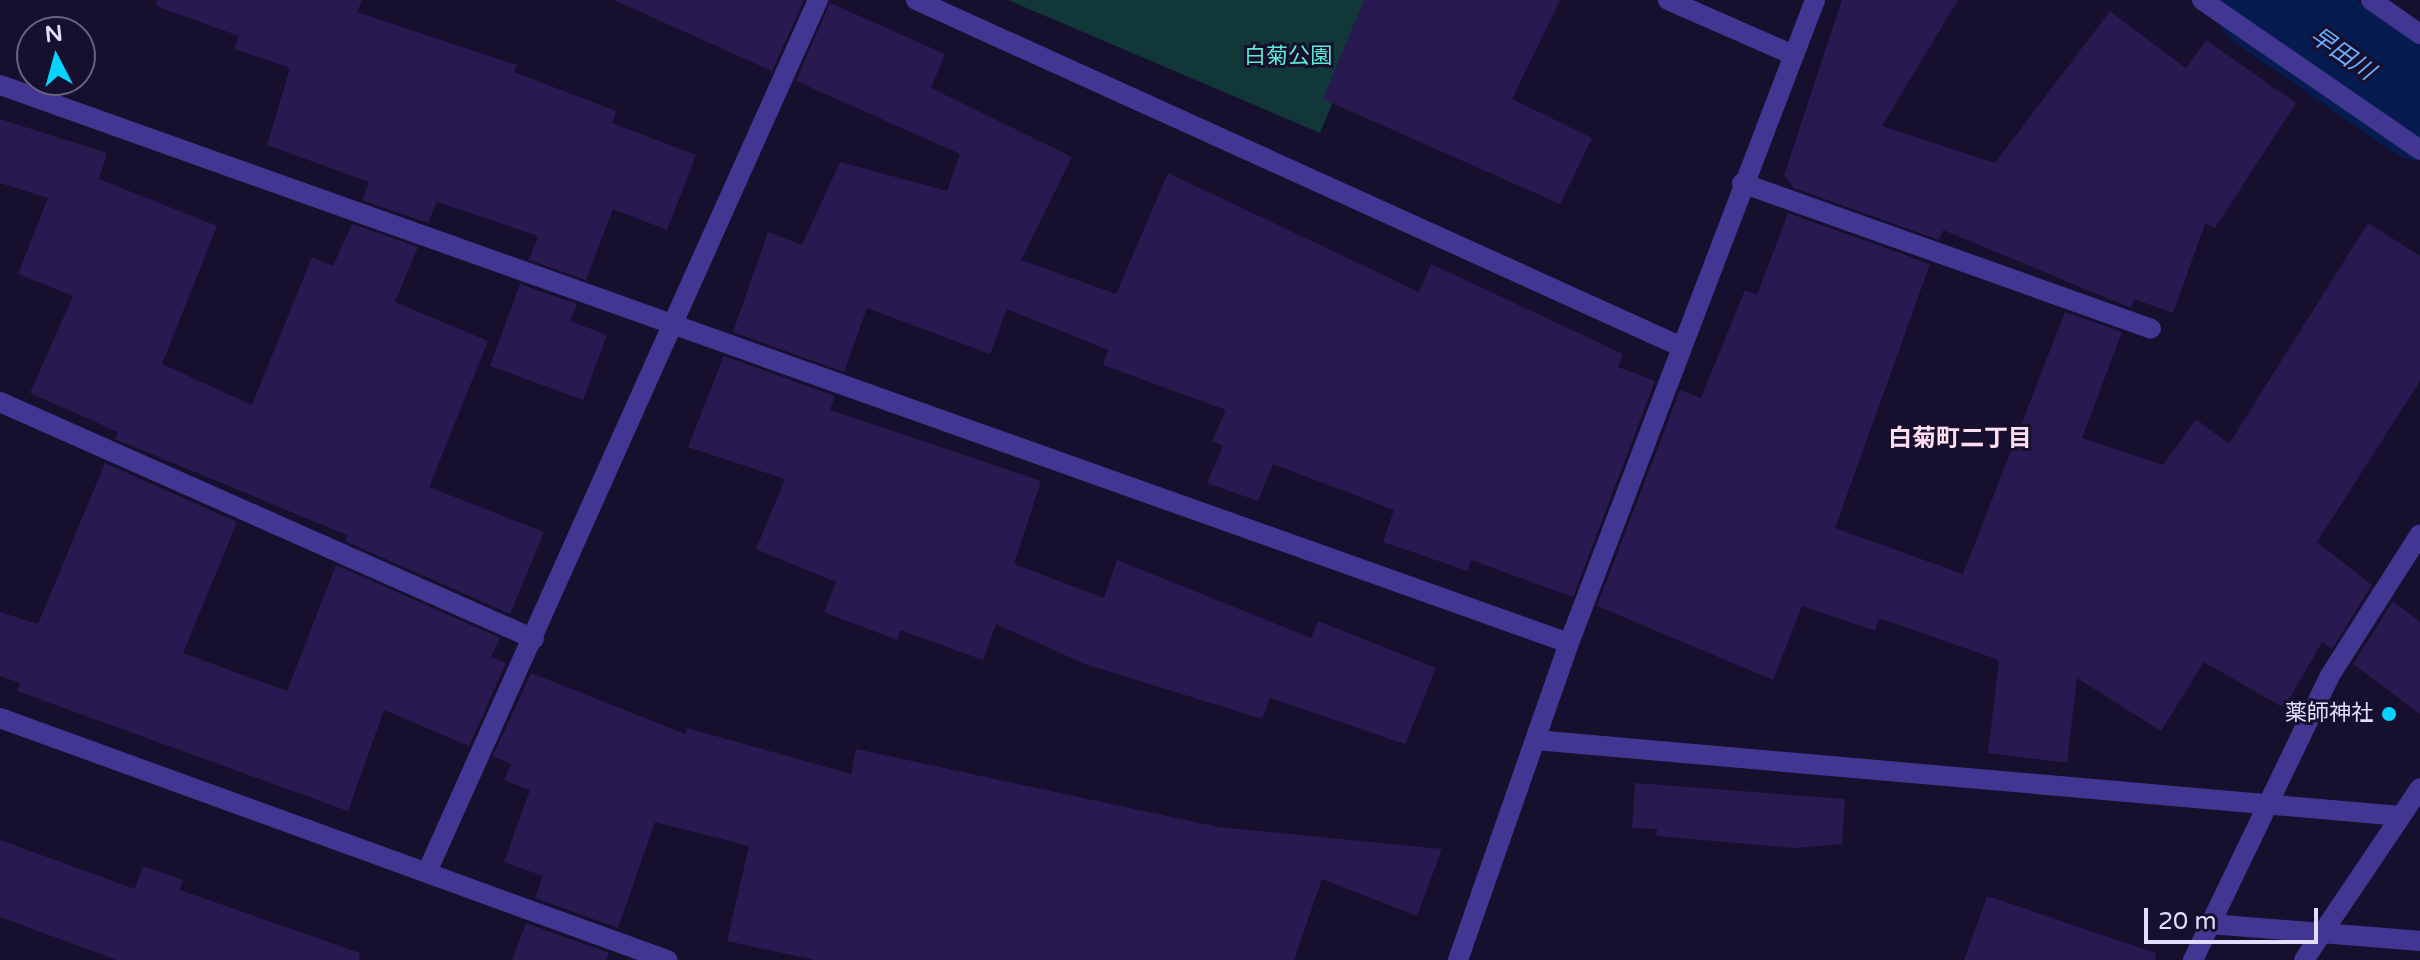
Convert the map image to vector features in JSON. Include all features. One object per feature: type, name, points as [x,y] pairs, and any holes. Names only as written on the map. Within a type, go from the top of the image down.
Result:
[{"type":"street","points":[[427,872],[818,0]]},
{"type":"street","points":[[916,0],[1682,347]]},
{"type":"street","points":[[1668,0],[1793,55]]},
{"type":"street","points":[[1458,960],[1569,643],[1742,183],[1815,0]]},
{"type":"street","points":[[2202,0],[2420,150]]},
{"type":"street","points":[[2371,0],[2420,34]]},
{"type":"street","points":[[0,85],[1569,643]]},
{"type":"street","points":[[1742,183],[2151,329]]},
{"type":"street","points":[[0,402],[534,639]]},
{"type":"street","points":[[2193,960],[2329,677],[2420,534]]},
{"type":"street","points":[[0,718],[667,960]]},
{"type":"street","points":[[1535,740],[2401,816]]},
{"type":"street","points":[[2304,960],[2420,788]]},
{"type":"street","points":[[2210,924],[2420,941]]},
{"type":"green space","name":"白菊公園","points":[[1008,0],[1375,0],[1320,133]]},
{"type":"building","points":[[157,0],[362,0],[357,12],[517,65],[514,72],[616,111],[612,123],[696,155],[667,230],[613,209],[586,280],[529,260],[538,236],[437,202],[428,223],[362,200],[369,182],[267,145],[290,68],[234,49],[239,36],[156,6]]},
{"type":"building","points":[[614,0],[804,0],[772,71]]},
{"type":"building","points":[[1364,0],[1560,0],[1512,99],[1592,138],[1560,204],[1323,99]]},
{"type":"building","points":[[1842,0],[1958,0],[1882,126],[1995,163],[2110,11],[2186,68],[2206,40],[2296,103],[2215,228],[2205,224],[2173,313],[2134,299],[2131,308],[1943,230],[1939,240],[1794,188],[1784,175]]},
{"type":"building","points":[[830,3],[945,54],[931,88],[1072,157],[1021,260],[1116,294],[1168,173],[1419,292],[1431,264],[1623,354],[1618,367],[1655,381],[1573,597],[1471,560],[1468,571],[1383,542],[1394,510],[1273,464],[1258,501],[1207,483],[1223,446],[1212,441],[1226,410],[1103,365],[1108,350],[1007,309],[990,354],[867,308],[844,372],[733,332],[768,232],[802,245],[840,162],[947,191],[960,154],[796,81]]},
{"type":"building","points":[[0,119],[107,153],[99,179],[217,226],[162,364],[252,405],[312,257],[333,266],[352,224],[418,247],[395,302],[488,341],[429,487],[544,532],[510,614],[345,541],[347,535],[115,439],[118,432],[30,393],[73,296],[18,274],[48,198],[0,183]]},
{"type":"building","points":[[1788,213],[1930,264],[1835,528],[1963,574],[2065,312],[2122,332],[2082,438],[2163,465],[2196,419],[2229,444],[2368,223],[2420,256],[2420,381],[2317,542],[2372,585],[2332,649],[2322,642],[2284,708],[2204,662],[2161,731],[2077,678],[2067,763],[1988,753],[1999,660],[1879,618],[1875,631],[1802,606],[1773,680],[1597,606],[1680,390],[1701,398],[1745,290],[1757,295]]},
{"type":"building","points":[[520,284],[577,304],[570,321],[607,335],[583,400],[490,366]]},
{"type":"building","points":[[724,356],[835,396],[830,410],[1041,481],[1014,564],[1104,598],[1117,560],[1311,638],[1318,621],[1436,668],[1405,744],[1270,698],[1262,719],[1085,664],[996,624],[983,660],[900,630],[897,640],[824,612],[836,582],[756,549],[785,479],[688,447]]},
{"type":"building","points":[[105,463],[237,522],[183,653],[287,691],[336,565],[500,638],[491,657],[506,663],[469,746],[384,710],[348,811],[17,691],[20,683],[0,676],[0,612],[38,624]]},
{"type":"building","points":[[2393,601],[2420,622],[2420,714],[2353,664]]},
{"type":"building","points":[[531,673],[685,734],[687,728],[851,774],[856,749],[1218,827],[1442,849],[1417,916],[1322,879],[1294,960],[815,960],[727,941],[749,846],[655,822],[618,928],[535,898],[543,876],[504,862],[530,790],[504,780],[511,764],[493,756]]},
{"type":"building","points":[[1635,783],[1845,799],[1842,844],[1795,848],[1656,836],[1657,829],[1632,828]]},
{"type":"building","points":[[0,840],[135,889],[143,866],[183,880],[180,890],[360,953],[359,960],[117,960],[0,917]]},
{"type":"building","points":[[1987,896],[2156,953],[2155,960],[1964,960]]},
{"type":"building","points":[[526,923],[609,953],[606,960],[512,960]]},
{"type":"waterway","name":"早田川","points":[[2265,0],[2420,108]]},
{"type":"place","name":"薬師神社","points":[[2389,714]]},
{"type":"district","name":"白菊町二丁目","points":[[1960,439]]}]
